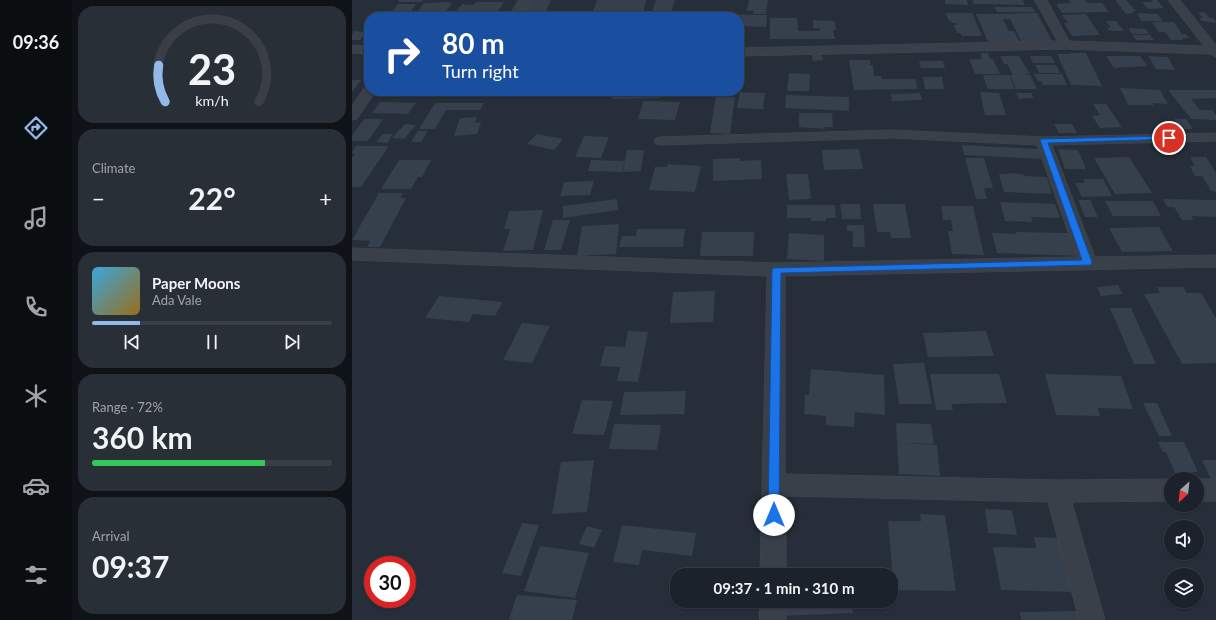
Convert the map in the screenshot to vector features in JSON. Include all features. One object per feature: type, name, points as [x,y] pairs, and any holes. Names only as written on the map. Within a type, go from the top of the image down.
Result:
[{"type":"street","points":[[518,12],[525,0]]},
{"type":"street","points":[[1041,0],[1064,45]]},
{"type":"street","points":[[1174,0],[1215,51]]},
{"type":"street","points":[[744,52],[1064,45],[1215,51]]},
{"type":"street","points":[[352,49],[364,50]]},
{"type":"street","points":[[352,116],[366,96]]},
{"type":"street","points":[[661,140],[892,134],[1043,140],[1216,137]]},
{"type":"street","points":[[1043,140],[1088,262]]},
{"type":"street","points":[[352,254],[776,270],[1088,262],[1216,261]]},
{"type":"street","points":[[773,568],[776,270]]},
{"type":"street","points":[[774,484],[1057,491],[1164,490]]},
{"type":"street","points":[[1204,490],[1216,490]]},
{"type":"street","points":[[1057,491],[1092,620]]},
{"type":"street","points":[[773,608],[773,620]]},
{"type":"building","points":[[399,0],[424,0],[422,2],[398,2]]},
{"type":"building","points":[[529,0],[551,0],[546,11],[524,11]]},
{"type":"building","points":[[597,0],[646,0],[644,11],[593,11]]},
{"type":"building","points":[[656,0],[675,0],[671,12],[652,12]]},
{"type":"building","points":[[749,0],[768,0],[766,14],[753,14],[754,11],[747,11]]},
{"type":"building","points":[[945,0],[967,0],[968,5],[945,4]]},
{"type":"building","points":[[972,0],[1023,0],[1025,5],[974,4]]},
{"type":"building","points":[[1069,0],[1085,0],[1087,3],[1102,3],[1109,12],[1062,13],[1056,4],[1071,3]]},
{"type":"building","points":[[1115,0],[1126,0],[1136,11],[1133,11],[1134,13],[1126,14]]},
{"type":"building","points":[[1152,0],[1157,0],[1164,8],[1148,9],[1142,2],[1153,2]]},
{"type":"building","points":[[476,2],[504,2],[497,12],[456,12],[462,4],[474,5]]},
{"type":"building","points":[[424,3],[452,3],[445,12],[417,12]]},
{"type":"building","points":[[398,4],[416,4],[411,12],[392,12]]},
{"type":"building","points":[[994,7],[1032,7],[1035,12],[997,12]]},
{"type":"building","points":[[1198,12],[1204,12],[1210,18],[1214,18],[1216,23],[1202,21],[1199,18],[1203,18]]},
{"type":"building","points":[[945,13],[972,13],[982,36],[962,36],[960,33],[957,33],[954,25],[957,25],[956,23],[949,21]]},
{"type":"building","points":[[1037,13],[1053,43],[1022,43],[1010,19],[1003,19],[1009,31],[1014,31],[1021,44],[989,44],[976,14]]},
{"type":"building","points":[[1137,13],[1158,14],[1163,21],[1141,21]]},
{"type":"building","points":[[1086,14],[1100,35],[1072,36],[1064,23],[1068,23],[1062,15]]},
{"type":"building","points":[[744,15],[767,15],[766,27],[744,26]]},
{"type":"building","points":[[770,18],[797,18],[798,31],[820,31],[820,28],[813,28],[813,20],[835,21],[836,30],[833,30],[835,39],[770,39]]},
{"type":"building","points":[[1106,21],[1116,21],[1124,31],[1110,31],[1107,28],[1111,28]]},
{"type":"building","points":[[1152,22],[1174,22],[1182,34],[1186,34],[1189,38],[1182,38],[1183,40],[1171,40],[1165,32],[1159,32]]},
{"type":"building","points":[[1128,28],[1146,29],[1149,34],[1132,34]]},
{"type":"building","points":[[354,31],[364,32],[364,35],[360,40],[352,40],[352,34]]},
{"type":"building","points":[[1132,35],[1150,35],[1154,40],[1136,40]]},
{"type":"building","points":[[980,53],[988,53],[990,59],[993,59],[1000,74],[975,74],[969,59],[982,59]]},
{"type":"building","points":[[1086,53],[1102,86],[1071,85],[1057,54]]},
{"type":"building","points":[[821,54],[823,60],[813,61],[812,55]]},
{"type":"building","points":[[1000,56],[1019,56],[1030,74],[1023,75],[1030,75],[1037,89],[1016,89],[1010,75],[1013,75],[1007,64],[1004,64]]},
{"type":"building","points":[[1030,56],[1051,56],[1055,63],[1033,63]]},
{"type":"building","points":[[1106,56],[1140,56],[1148,66],[1114,68]]},
{"type":"building","points":[[1148,56],[1168,57],[1175,70],[1156,69]]},
{"type":"building","points":[[849,60],[870,60],[870,65],[873,65],[874,76],[881,76],[882,79],[915,79],[918,89],[854,90]]},
{"type":"building","points":[[919,61],[943,61],[945,68],[921,68]]},
{"type":"building","points":[[1035,65],[1056,65],[1060,73],[1039,73]]},
{"type":"building","points":[[789,73],[810,74],[809,91],[787,91]]},
{"type":"building","points":[[1034,74],[1062,74],[1067,85],[1043,85],[1041,81],[1038,81]]},
{"type":"building","points":[[983,75],[1009,75],[1015,89],[988,89]]},
{"type":"building","points":[[923,77],[942,77],[944,89],[925,89]]},
{"type":"building","points":[[352,80],[361,80],[352,92]]},
{"type":"building","points":[[1120,88],[1160,90],[1168,104],[1153,103],[1154,105],[1128,105]]},
{"type":"building","points":[[1168,90],[1216,90],[1216,98],[1191,99],[1200,110],[1212,110],[1216,115],[1216,120],[1191,119]]},
{"type":"building","points":[[744,92],[765,93],[763,109],[737,108],[739,96],[744,96]]},
{"type":"building","points":[[980,92],[999,93],[1006,115],[985,115]]},
{"type":"building","points":[[920,93],[922,100],[892,101],[891,94]]},
{"type":"building","points":[[1016,93],[1031,93],[1034,98],[1019,99]]},
{"type":"building","points":[[786,95],[849,97],[849,111],[785,108]]},
{"type":"building","points":[[613,96],[660,96],[660,98],[612,99]]},
{"type":"building","points":[[716,96],[735,97],[730,134],[710,133]]},
{"type":"building","points":[[643,101],[680,102],[675,120],[638,119]]},
{"type":"building","points":[[380,102],[416,103],[408,114],[372,113]]},
{"type":"building","points":[[435,103],[484,103],[480,110],[446,110],[435,129],[419,129]]},
{"type":"building","points":[[1093,104],[1106,104],[1122,127],[1100,128],[1092,116],[1100,115]]},
{"type":"building","points":[[799,113],[832,113],[833,127],[824,127],[825,129],[799,127]]},
{"type":"building","points":[[477,117],[475,123],[481,122],[477,134],[454,136],[460,118]]},
{"type":"building","points":[[364,119],[383,119],[368,141],[352,141],[352,136]]},
{"type":"building","points":[[1174,119],[1186,119],[1193,129],[1180,129]]},
{"type":"building","points":[[405,124],[416,125],[404,139],[392,138]]},
{"type":"building","points":[[1054,124],[1072,124],[1077,133],[1059,133]]},
{"type":"building","points":[[418,131],[428,131],[421,142],[411,142]]},
{"type":"building","points":[[383,134],[393,134],[387,143],[376,142]]},
{"type":"building","points":[[537,134],[563,139],[554,150],[527,144]]},
{"type":"building","points":[[584,136],[609,137],[601,158],[575,157]]},
{"type":"building","points":[[962,145],[1038,149],[1041,159],[964,155]]},
{"type":"building","points":[[356,146],[389,146],[361,187],[352,187],[352,157],[355,154],[352,152]]},
{"type":"building","points":[[859,149],[863,169],[824,170],[822,150]]},
{"type":"building","points":[[1058,149],[1078,150],[1086,169],[1065,169]]},
{"type":"building","points":[[627,150],[644,150],[641,171],[623,172]]},
{"type":"building","points":[[1129,157],[1152,193],[1115,194],[1094,158]]},
{"type":"building","points":[[1190,157],[1206,157],[1216,173],[1216,192],[1211,191],[1202,176],[1195,176],[1190,166],[1195,166]]},
{"type":"building","points":[[740,158],[740,161],[761,160],[762,179],[713,181],[713,159]]},
{"type":"building","points":[[965,158],[984,158],[993,188],[984,188],[987,199],[976,199]]},
{"type":"building","points":[[399,160],[431,160],[422,177],[418,177],[411,189],[381,189]]},
{"type":"building","points":[[591,160],[625,161],[622,172],[588,171]]},
{"type":"building","points":[[668,164],[701,166],[695,192],[649,190],[655,167],[667,167]]},
{"type":"building","points":[[786,174],[808,174],[811,199],[789,200]]},
{"type":"building","points":[[999,174],[1023,174],[1024,176],[1047,177],[1052,194],[1004,192]]},
{"type":"building","points":[[1083,179],[1103,179],[1112,196],[1082,197],[1075,183],[1085,183]]},
{"type":"building","points":[[594,181],[590,195],[560,196],[564,182]]},
{"type":"building","points":[[379,193],[403,193],[400,198],[406,198],[380,247],[367,247],[370,241],[352,240]]},
{"type":"building","points":[[617,199],[618,210],[563,218],[563,206]]},
{"type":"building","points":[[1163,199],[1216,200],[1216,217],[1191,216],[1194,220],[1182,220],[1174,207],[1167,207]]},
{"type":"building","points":[[1078,200],[1090,200],[1098,217],[1085,217]]},
{"type":"building","points":[[1105,201],[1153,201],[1161,216],[1113,216]]},
{"type":"building","points":[[1000,202],[1055,204],[1060,218],[1031,217],[1033,222],[1005,221]]},
{"type":"building","points":[[840,204],[860,204],[861,219],[842,219]]},
{"type":"building","points":[[873,204],[905,204],[911,238],[891,238],[890,232],[877,232]]},
{"type":"building","points":[[787,205],[835,205],[836,218],[826,218],[826,221],[811,221],[811,218],[787,218]]},
{"type":"building","points":[[941,206],[973,206],[984,255],[952,254],[948,231],[953,231],[951,220],[943,220]]},
{"type":"building","points":[[543,210],[533,250],[503,251],[510,229],[504,229],[509,211]]},
{"type":"building","points":[[553,220],[570,220],[561,250],[544,250]]},
{"type":"building","points":[[619,224],[616,254],[577,256],[582,226]]},
{"type":"building","points":[[847,225],[864,225],[865,247],[853,247],[853,231],[847,231]]},
{"type":"building","points":[[1159,227],[1173,251],[1122,252],[1109,228]]},
{"type":"building","points":[[637,229],[685,229],[683,247],[619,247],[622,236],[636,236]]},
{"type":"building","points":[[702,232],[754,232],[753,256],[700,256]]},
{"type":"building","points":[[1016,232],[1068,233],[1073,246],[1079,246],[1082,256],[997,253],[992,233],[1017,234]]},
{"type":"building","points":[[789,233],[824,235],[824,261],[787,259]]},
{"type":"building","points":[[1118,285],[1123,294],[1101,296],[1097,287]]},
{"type":"building","points":[[1157,287],[1183,287],[1187,293],[1201,293],[1216,318],[1216,363],[1182,364],[1144,294],[1160,293]]},
{"type":"building","points":[[715,291],[713,322],[670,323],[673,292]]},
{"type":"building","points":[[439,296],[503,302],[495,316],[473,314],[469,322],[425,318]]},
{"type":"building","points":[[1110,308],[1131,308],[1156,364],[1134,364]]},
{"type":"building","points":[[522,323],[550,326],[532,363],[503,360]]},
{"type":"building","points":[[628,331],[648,332],[638,382],[617,381],[620,367],[600,366],[605,346],[625,347]]},
{"type":"building","points":[[986,331],[994,356],[928,357],[923,333]]},
{"type":"building","points":[[924,363],[932,404],[899,404],[893,364]]},
{"type":"building","points":[[811,369],[884,375],[885,415],[855,412],[854,427],[826,425],[826,416],[804,414],[805,395],[809,395]]},
{"type":"building","points":[[930,374],[999,374],[1007,403],[951,404],[953,410],[936,410]]},
{"type":"building","points":[[1045,374],[1121,376],[1133,409],[1098,408],[1100,416],[1056,415]]},
{"type":"building","points":[[686,391],[684,414],[620,415],[624,392]]},
{"type":"building","points":[[582,400],[613,401],[604,435],[572,434]]},
{"type":"building","points":[[1143,403],[1157,403],[1172,436],[1159,436]]},
{"type":"building","points":[[896,423],[931,424],[934,444],[897,443]]},
{"type":"building","points":[[614,424],[661,425],[657,450],[609,449]]},
{"type":"building","points":[[1158,442],[1184,442],[1198,472],[1175,472],[1166,452],[1163,452]]},
{"type":"building","points":[[897,443],[937,445],[940,476],[899,474]]},
{"type":"building","points":[[594,460],[587,512],[552,514],[561,462]]},
{"type":"building","points":[[1202,460],[1216,460],[1216,481],[1212,481]]},
{"type":"building","points":[[985,509],[1012,510],[1017,535],[988,533]]},
{"type":"building","points":[[920,514],[945,515],[956,591],[898,590],[898,568],[892,568],[888,521],[921,521]]},
{"type":"building","points":[[522,523],[539,525],[521,576],[502,573]]},
{"type":"building","points":[[622,525],[696,533],[692,556],[642,550],[639,565],[613,562]]},
{"type":"building","points":[[587,526],[602,530],[594,548],[579,544]]},
{"type":"building","points":[[1034,537],[1059,538],[1072,592],[1001,590],[993,547],[1036,548]]},
{"type":"building","points":[[540,546],[589,553],[575,598],[524,591]]},
{"type":"building","points":[[517,595],[577,600],[572,620],[509,620]]},
{"type":"building","points":[[779,608],[853,608],[853,613],[780,616]]},
{"type":"building","points":[[1083,611],[1085,620],[1021,620],[1020,612]]},
{"type":"route","points":[[774,515],[776,270],[1088,262],[1043,140],[1169,138]]}]
